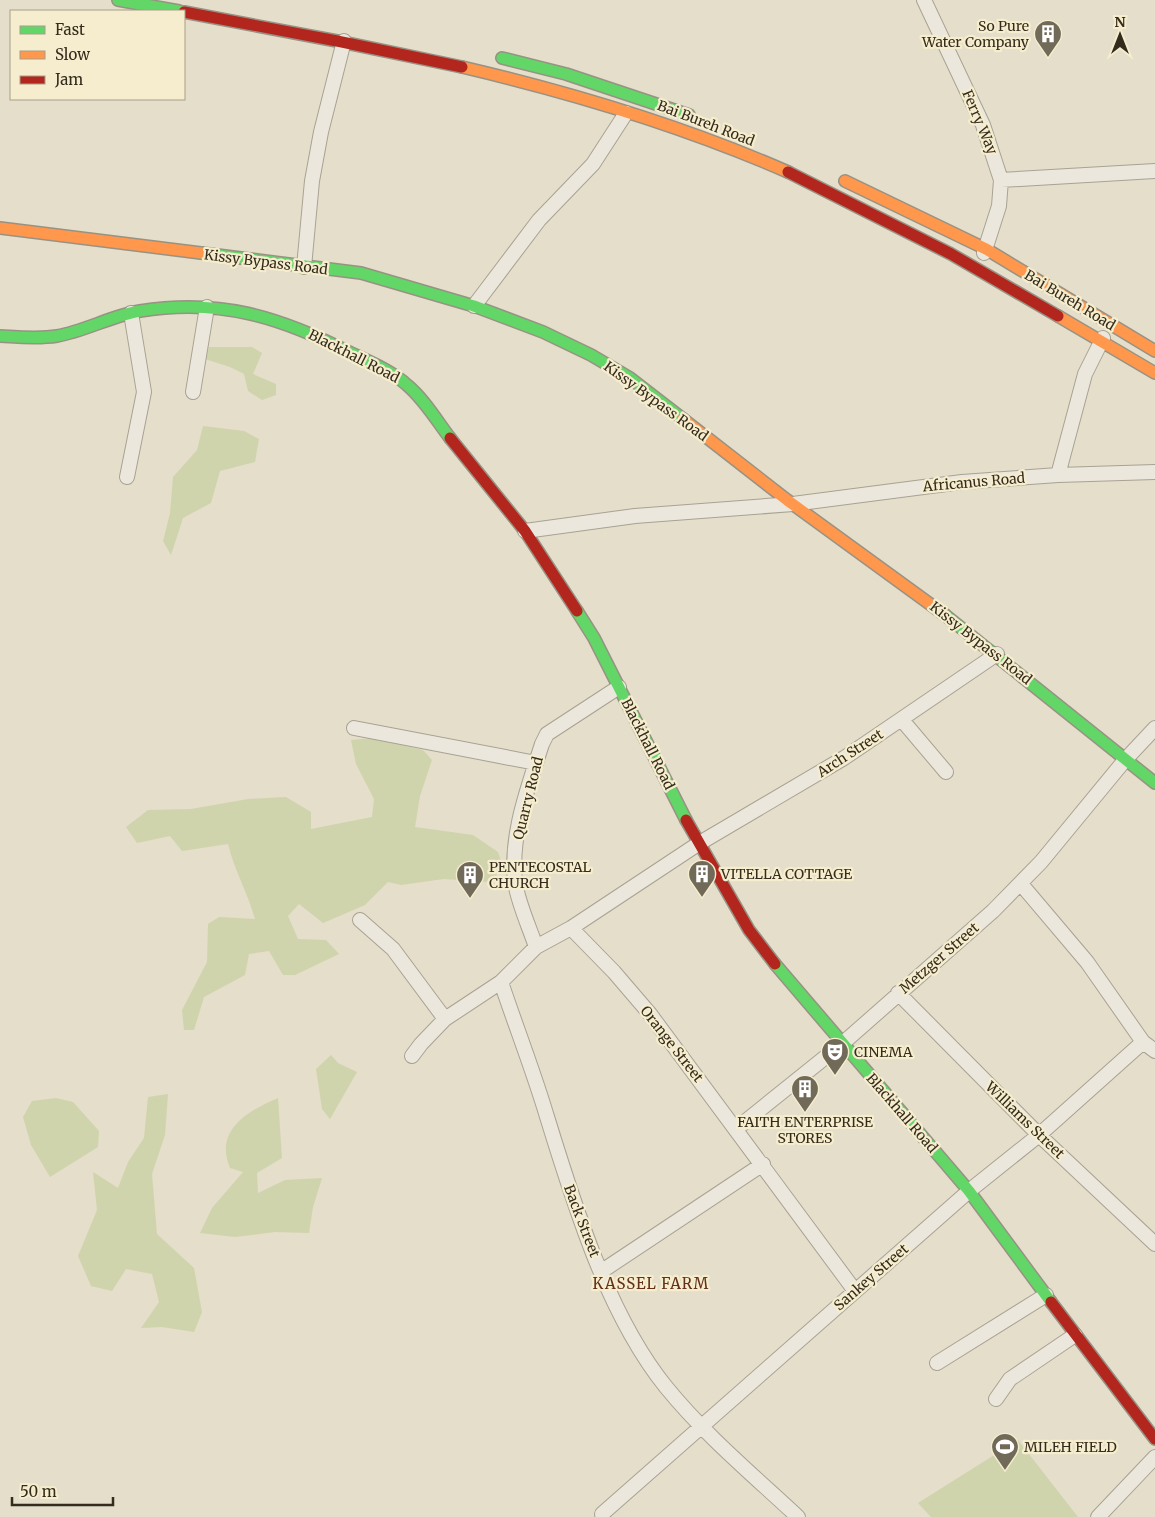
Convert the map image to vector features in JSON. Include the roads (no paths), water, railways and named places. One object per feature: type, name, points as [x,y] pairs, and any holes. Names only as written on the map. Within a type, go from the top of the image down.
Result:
[{"type":"main road","points":[[118,0],[173,10]]},
{"type":"main road","points":[[185,12],[344,41],[477,69],[700,137],[786,171],[974,267],[1100,343],[1155,373]]},
{"type":"main road","name":"Bai Bureh Road","points":[[487,54],[575,77],[704,121]]},
{"type":"main road","name":"Bai Bureh Road","points":[[837,177],[986,249],[1155,351]]},
{"type":"main road","name":"Kissy Bypass Road","points":[[0,228],[361,274],[409,286],[474,306],[543,332],[591,355],[630,378],[793,504],[997,654],[1123,762],[1155,783]]},
{"type":"main road","name":"Blackhall Road","points":[[0,336],[56,336],[131,313],[173,307],[227,307],[266,315],[328,342],[391,373],[417,396],[525,531],[594,638],[698,844],[728,898],[768,955],[969,1191],[1075,1335],[1155,1439]]},
{"type":"street","name":"Ferry Way","points":[[924,0],[982,125],[1002,180],[999,206],[986,249],[974,267]]},
{"type":"street","points":[[304,267],[312,181],[338,57],[344,41]]},
{"type":"street","points":[[474,306],[539,220],[593,164],[626,113]]},
{"type":"street","points":[[1002,180],[1155,171]]},
{"type":"street","points":[[193,392],[207,307]]},
{"type":"street","points":[[127,477],[144,392],[131,313]]},
{"type":"street","points":[[1058,475],[1085,374],[1111,325]]},
{"type":"street","name":"Africanus Road","points":[[525,531],[636,516],[793,504],[962,482],[1058,475],[1155,472]]},
{"type":"street","name":"Arch Street","points":[[698,844],[786,794],[902,720],[997,654]]},
{"type":"street","name":"Quarry Road","points":[[536,947],[516,883],[515,865],[516,838],[522,808],[536,763],[547,734],[619,687]]},
{"type":"street","points":[[902,720],[946,772]]},
{"type":"street","points":[[354,728],[536,763]]},
{"type":"street","name":"Metzger Street","points":[[736,1129],[843,1043],[954,946],[1021,884],[1123,762],[1155,728]]},
{"type":"street","points":[[412,1056],[446,1019],[501,982],[536,947],[570,928],[698,844]]},
{"type":"street","points":[[1021,884],[1087,962],[1143,1042],[1155,1051]]},
{"type":"street","points":[[360,920],[392,949],[446,1019]]},
{"type":"street","name":"Orange Street","points":[[570,928],[614,972],[650,1014],[855,1291]]},
{"type":"street","name":"Back Street","points":[[501,982],[559,1160],[620,1315],[638,1347],[665,1386],[701,1427],[798,1517]]},
{"type":"street","name":"Williams Street","points":[[898,994],[1039,1135],[1155,1244]]},
{"type":"street","name":"Sankey Street","points":[[602,1514],[969,1191],[1039,1135],[1143,1042]]},
{"type":"street","points":[[602,1271],[762,1164]]},
{"type":"street","points":[[937,1363],[1046,1295]]},
{"type":"street","points":[[996,1399],[1010,1379],[1075,1335]]},
{"type":"street","points":[[1098,1517],[1155,1457]]},
{"type":"place","name":"So Pure Water Company","points":[[1048,58]]},
{"type":"place","name":"VITELLA COTTAGE","points":[[702,898]]},
{"type":"place","name":"PENTECOSTAL CHURCH","points":[[470,899]]},
{"type":"place","name":"CINEMA","points":[[835,1076]]},
{"type":"place","name":"FAITH ENTERPRISE STORES","points":[[805,1113]]},
{"type":"place","name":"MILEH FIELD","points":[[1005,1471]]},
{"type":"district","name":"KASSEL FARM","points":[[651,1284]]}]
